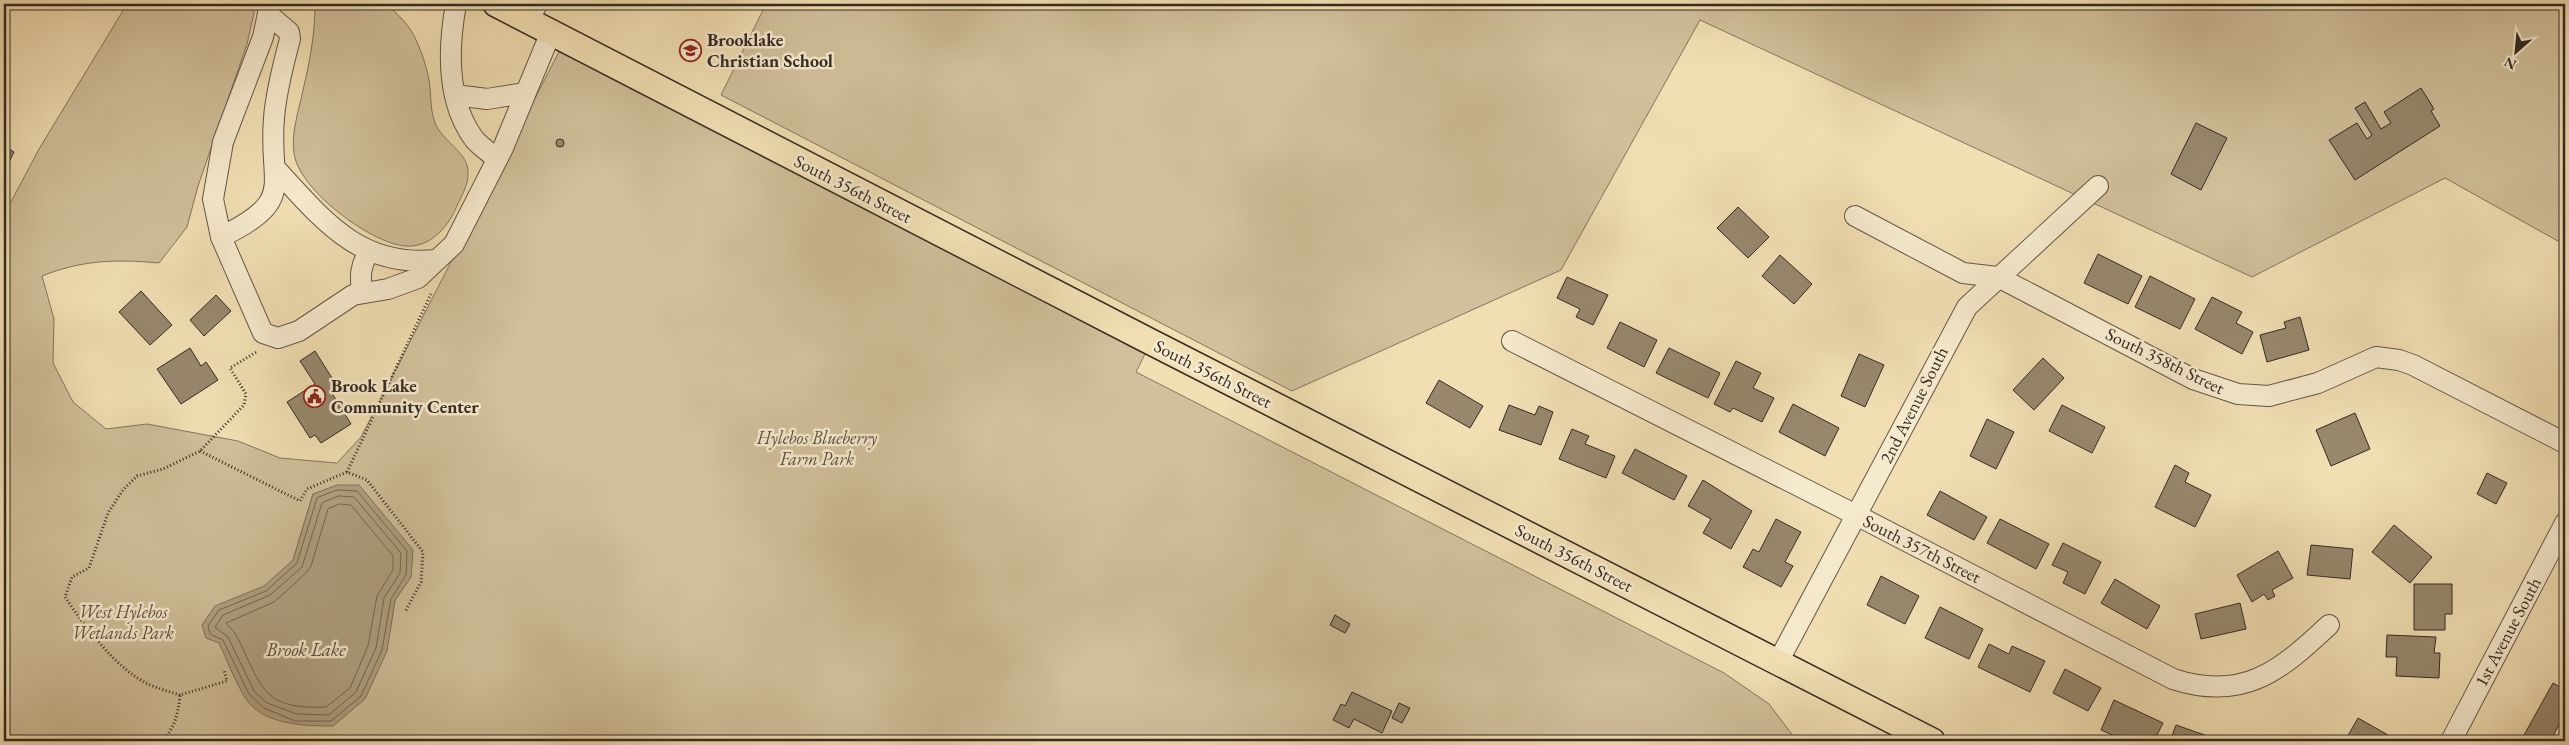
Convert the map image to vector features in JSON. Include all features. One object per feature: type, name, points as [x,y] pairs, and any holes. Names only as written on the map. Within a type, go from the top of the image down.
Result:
[{"type":"main road","name":"South 356th Street","points":[[496,4],[533,12],[550,32],[1932,741]]},
{"type":"street","points":[[456,4],[450,53],[456,104],[467,128],[476,140],[497,159]]},
{"type":"street","points":[[221,237],[251,222],[265,209],[273,197],[276,186],[274,119],[290,40],[289,32],[269,9]]},
{"type":"street","points":[[269,9],[263,37],[223,142],[213,199],[221,237],[263,333],[278,338],[299,331],[353,295],[388,289],[418,278],[454,244],[497,159],[550,32]]},
{"type":"street","points":[[455,95],[487,100],[526,93]]},
{"type":"street","points":[[275,168],[328,224],[369,252],[399,260],[417,262],[437,260]]},
{"type":"street","name":"2nd Avenue South","points":[[1778,662],[1858,516],[1955,326],[1967,307],[2098,186]]},
{"type":"street","name":"South 358th Street","points":[[1855,216],[1963,273],[1998,277],[2193,379],[2224,391],[2253,397],[2284,393],[2334,376],[2368,360],[2387,358],[2413,366],[2565,443]]},
{"type":"street","points":[[362,292],[360,274],[363,262],[369,252]]},
{"type":"street","name":"South 357th Street","points":[[1512,342],[1858,516],[2174,679],[2198,687],[2245,684],[2283,666],[2328,625]]},
{"type":"street","name":"1st Avenue South","points":[[2451,741],[2565,523]]},
{"type":"path","points":[[200,451],[300,501],[307,489],[347,472],[433,288]]},
{"type":"path","points":[[224,670],[227,681],[180,696],[150,685],[127,670],[82,622],[65,597],[72,577],[89,568],[108,513],[123,490],[137,476],[163,469],[200,451],[244,405],[246,394],[230,368],[278,338]]},
{"type":"path","points":[[347,472],[367,480],[423,552],[421,582],[405,612]]},
{"type":"path","points":[[162,741],[172,730],[178,714],[180,696]]},
{"type":"green space","points":[[127,4],[256,4],[247,44],[198,186],[187,227],[159,263],[99,262],[71,267],[42,276],[54,319],[53,363],[73,402],[106,429],[147,424],[238,441],[280,458],[337,463],[361,437],[565,40],[1151,342],[1136,372],[1724,673],[1769,704],[1797,741],[4,741],[4,215],[39,149]],"holes":[[[313,494],[411,577],[395,600],[391,626],[282,571],[293,560]]]},
{"type":"green space","points":[[315,4],[387,4],[408,26],[418,45],[428,75],[435,123],[438,129],[464,158],[468,172],[464,190],[448,223],[437,235],[422,244],[405,246],[390,243],[356,225],[322,197],[308,182],[298,167],[293,145],[296,121],[312,47]]},
{"type":"green space","points":[[766,4],[2565,4],[2565,245],[2445,178],[2252,277],[1700,20],[1561,270],[1292,391],[721,95]]},
{"type":"water","name":"Brook Lake","points":[[337,485],[359,485],[413,550],[411,577],[395,600],[387,651],[365,699],[333,726],[284,722],[261,713],[251,706],[240,690],[219,643],[206,638],[202,625],[215,606],[264,586],[293,560],[313,494]]},
{"type":"building","points":[[2421,88],[2434,109],[2431,111],[2440,126],[2355,180],[2329,140],[2357,123],[2367,139],[2372,135],[2355,108],[2365,102],[2381,129],[2391,123],[2384,112]]},
{"type":"building","points":[[2196,123],[2227,138],[2201,190],[2171,174]]},
{"type":"building","points":[[560,139],[564,143],[560,147],[556,143]]},
{"type":"building","points":[[4,146],[14,152],[4,172]]},
{"type":"building","points":[[1738,207],[1769,237],[1748,258],[1717,228]]},
{"type":"building","points":[[2098,254],[2142,276],[2128,304],[2084,283]]},
{"type":"building","points":[[1780,255],[1812,284],[1794,304],[1762,276]]},
{"type":"building","points":[[2150,276],[2195,299],[2180,329],[2135,307]]},
{"type":"building","points":[[1567,277],[1608,295],[1593,325],[1576,317],[1580,309],[1557,298]]},
{"type":"building","points":[[141,291],[172,325],[150,345],[119,312]]},
{"type":"building","points":[[216,295],[231,311],[204,336],[190,320]]},
{"type":"building","points":[[2212,297],[2242,312],[2236,323],[2253,332],[2242,354],[2195,329]]},
{"type":"building","points":[[2300,317],[2309,350],[2267,362],[2260,335],[2286,328],[2284,322]]},
{"type":"building","points":[[1620,322],[1657,340],[1644,367],[1607,348]]},
{"type":"building","points":[[190,348],[201,366],[206,362],[218,380],[181,404],[157,369]]},
{"type":"building","points":[[1669,348],[1720,373],[1708,398],[1656,373]]},
{"type":"building","name":"Brook Lake Community Center","points":[[315,351],[337,386],[330,390],[351,424],[321,443],[315,435],[310,438],[287,402],[315,384],[300,361]]},
{"type":"building","points":[[1859,354],[1884,365],[1865,407],[1841,396]]},
{"type":"building","points":[[2043,358],[2064,378],[2034,410],[2013,390]]},
{"type":"building","points":[[1736,361],[1761,373],[1753,388],[1774,398],[1762,422],[1733,408],[1730,412],[1714,404]]},
{"type":"building","points":[[1439,380],[1483,406],[1470,428],[1426,403]]},
{"type":"building","points":[[1793,404],[1839,428],[1825,456],[1779,432]]},
{"type":"building","points":[[1509,405],[1535,415],[1539,406],[1553,412],[1541,445],[1499,430]]},
{"type":"building","points":[[2062,405],[2105,427],[2092,453],[2049,431]]},
{"type":"building","points":[[2355,413],[2370,449],[2331,466],[2316,430]]},
{"type":"building","points":[[1987,419],[2014,432],[1996,469],[1970,456]]},
{"type":"building","points":[[1572,429],[1589,436],[1585,444],[1615,456],[1606,478],[1559,459]]},
{"type":"building","points":[[1635,449],[1687,476],[1674,500],[1622,473]]},
{"type":"building","points":[[2175,465],[2189,473],[2185,482],[2211,495],[2195,527],[2155,507]]},
{"type":"building","points":[[2487,473],[2507,483],[2496,504],[2477,494]]},
{"type":"building","points":[[1703,480],[1752,511],[1731,549],[1703,533],[1711,519],[1688,506]]},
{"type":"building","points":[[1940,491],[1987,517],[1974,540],[1927,515]]},
{"type":"building","points":[[1776,519],[1801,532],[1785,562],[1793,566],[1781,587],[1743,567],[1753,549],[1759,552]]},
{"type":"building","points":[[2000,519],[2049,544],[2036,569],[1987,543]]},
{"type":"building","points":[[2394,525],[2432,557],[2410,583],[2372,552]]},
{"type":"building","points":[[2063,543],[2101,562],[2085,594],[2063,583],[2068,572],[2052,565]]},
{"type":"building","points":[[2311,545],[2353,549],[2350,579],[2307,575]]},
{"type":"building","points":[[2278,551],[2293,578],[2272,590],[2275,596],[2268,600],[2264,594],[2252,602],[2237,575]]},
{"type":"building","points":[[1881,576],[1919,596],[1905,624],[1867,605]]},
{"type":"building","points":[[2115,579],[2160,606],[2147,629],[2101,603]]},
{"type":"building","points":[[2414,584],[2452,584],[2452,614],[2445,614],[2445,630],[2414,630]]},
{"type":"building","points":[[2240,603],[2246,629],[2201,639],[2195,614]]},
{"type":"building","points":[[1940,607],[1983,629],[1969,659],[1925,638]]},
{"type":"building","points":[[1335,615],[1350,624],[1345,633],[1330,625]]},
{"type":"building","points":[[2387,635],[2436,637],[2434,653],[2440,653],[2439,678],[2396,676],[2397,657],[2386,657]]},
{"type":"building","points":[[1989,644],[2009,654],[2012,646],[2045,661],[2030,692],[1978,667]]},
{"type":"building","points":[[2065,669],[2101,688],[2088,711],[2053,693]]},
{"type":"building","points":[[2553,683],[2565,690],[2565,714],[2550,741],[2535,741],[2524,735]]},
{"type":"building","points":[[1352,692],[1392,711],[1382,733],[1354,719],[1349,728],[1333,720],[1341,704],[1345,706]]},
{"type":"building","points":[[2114,700],[2163,723],[2154,741],[2126,741],[2101,730]]},
{"type":"building","points":[[1399,703],[1410,708],[1402,723],[1392,718]]},
{"type":"building","points":[[2358,718],[2395,739],[2393,741],[2346,739]]},
{"type":"building","points":[[2176,725],[2216,739],[2215,741],[2170,741]]},
{"type":"place","name":"Brooklake Christian School","points":[[691,50]]},
{"type":"place","name":"Brook Lake Community Center","points":[[315,396]]},
{"type":"park label","name":"Hylebos Blueberry Farm Park","points":[[817,448]]},
{"type":"park label","name":"West Hylebos Wetlands Park","points":[[123,622]]}]
